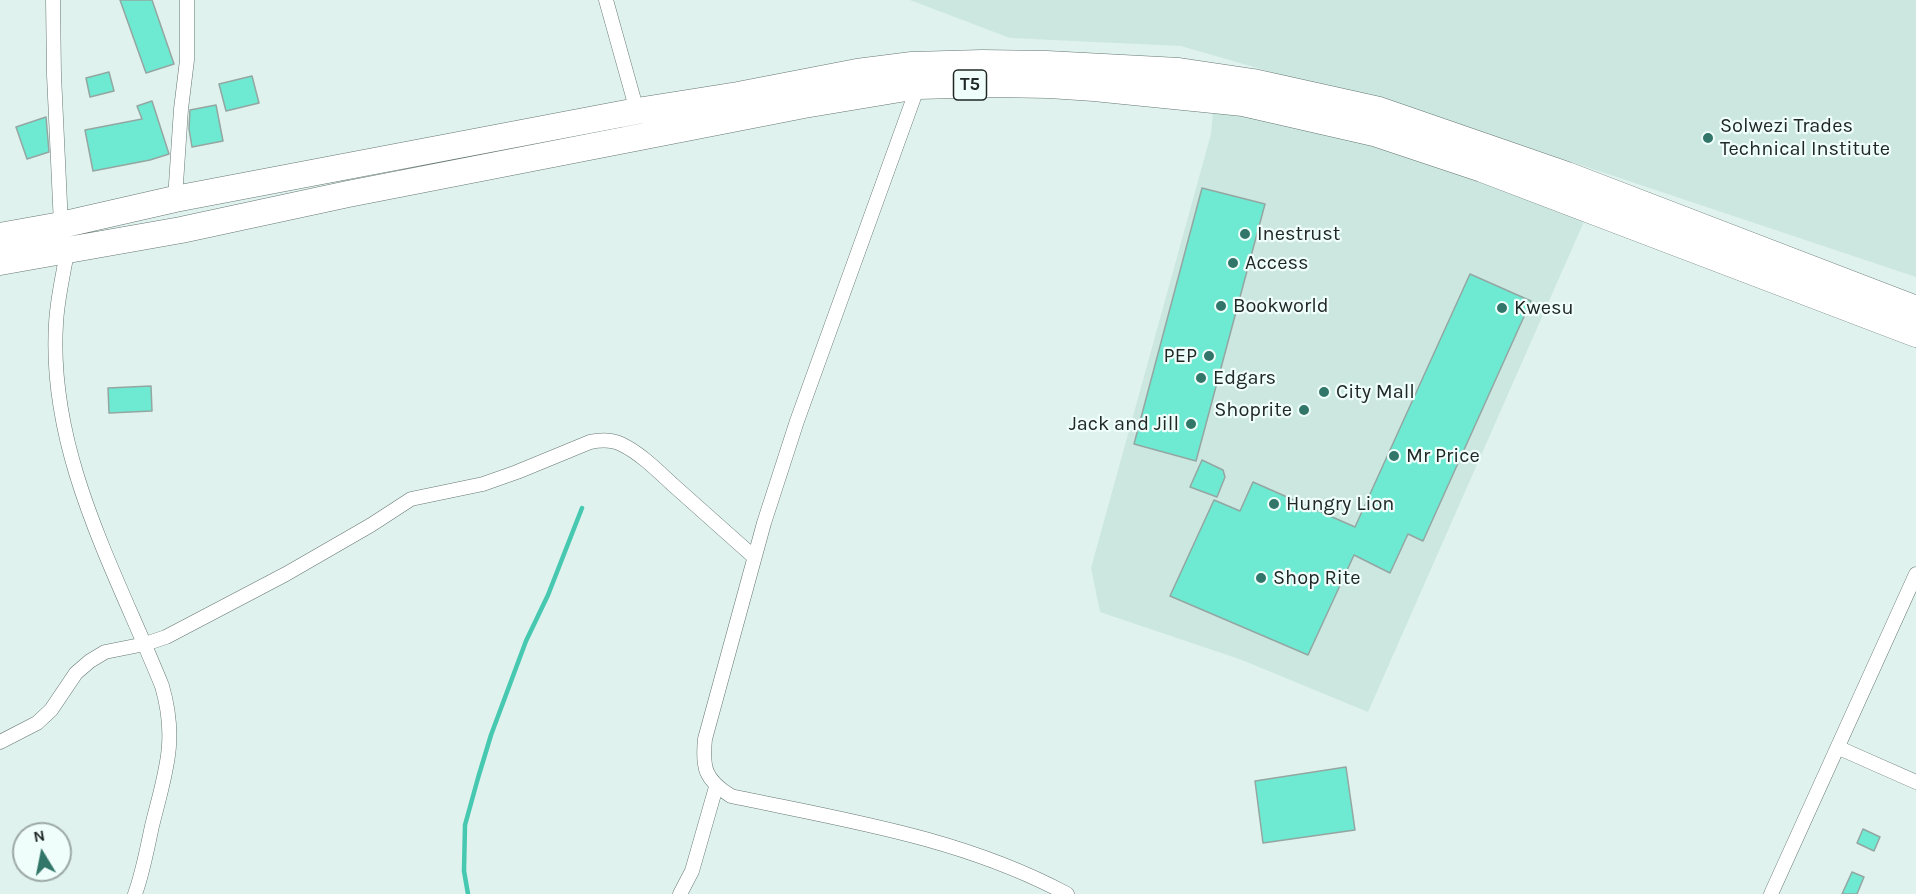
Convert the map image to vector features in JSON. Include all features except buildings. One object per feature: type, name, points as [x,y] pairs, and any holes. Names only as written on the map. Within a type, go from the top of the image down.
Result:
[{"type":"highway","name":"T5","points":[[0,236],[61,225],[175,199],[637,111],[738,95],[857,72],[912,65],[981,63],[1057,65],[1179,71],[1253,82],[1379,110],[1619,194],[1916,309]]},
{"type":"highway","name":"T5","points":[[0,262],[67,252],[181,230],[348,194],[804,105],[918,86],[992,84],[1094,88],[1244,104],[1316,118],[1374,133],[1482,169],[1916,334]]},
{"type":"street","points":[[53,0],[61,225]]},
{"type":"street","points":[[175,199],[187,60],[187,0]]},
{"type":"street","points":[[606,0],[637,111]]},
{"type":"street","points":[[918,86],[797,421],[754,557],[705,739],[703,756],[705,773],[716,787],[730,795],[891,830],[962,849],[1067,894]]},
{"type":"street","points":[[67,252],[56,324],[56,368],[63,418],[78,482],[105,556],[162,686],[168,708],[170,745],[135,894]]},
{"type":"street","points":[[0,742],[44,717],[76,673],[105,652],[166,637],[286,574],[411,499],[483,483],[517,472],[575,447],[602,440],[620,443],[644,460],[754,557]]},
{"type":"street","points":[[1771,894],[1916,574]]},
{"type":"street","points":[[1839,748],[1916,782]]},
{"type":"street","points":[[680,894],[692,871],[716,787]]},
{"type":"shaded area","name":"Solwezi Trades Technical Institute","points":[[910,0],[1916,0],[1916,277],[1503,139],[1181,46],[1010,38]]},
{"type":"shaded area","name":"City Mall","points":[[1214,101],[1402,150],[1586,217],[1368,712],[1242,660],[1100,612],[1091,568],[1211,134]]},
{"type":"waterway","points":[[468,894],[464,871],[465,825],[478,778],[491,735],[526,641],[548,595],[582,508]]},
{"type":"place","name":"Solwezi Trades Technical Institute","points":[[1708,138]]},
{"type":"place","name":"Inestrust","points":[[1245,234]]},
{"type":"place","name":"Access","points":[[1233,263]]},
{"type":"place","name":"Bookworld","points":[[1221,306]]},
{"type":"place","name":"Kwesu","points":[[1502,308]]},
{"type":"place","name":"PEP","points":[[1209,356]]},
{"type":"place","name":"Edgars","points":[[1201,378]]},
{"type":"place","name":"City Mall","points":[[1324,392]]},
{"type":"place","name":"Shoprite","points":[[1304,410]]},
{"type":"place","name":"Jack and Jill","points":[[1191,424]]},
{"type":"place","name":"Mr Price","points":[[1394,456]]},
{"type":"place","name":"Hungry Lion","points":[[1274,504]]},
{"type":"place","name":"Shop Rite","points":[[1261,578]]}]
